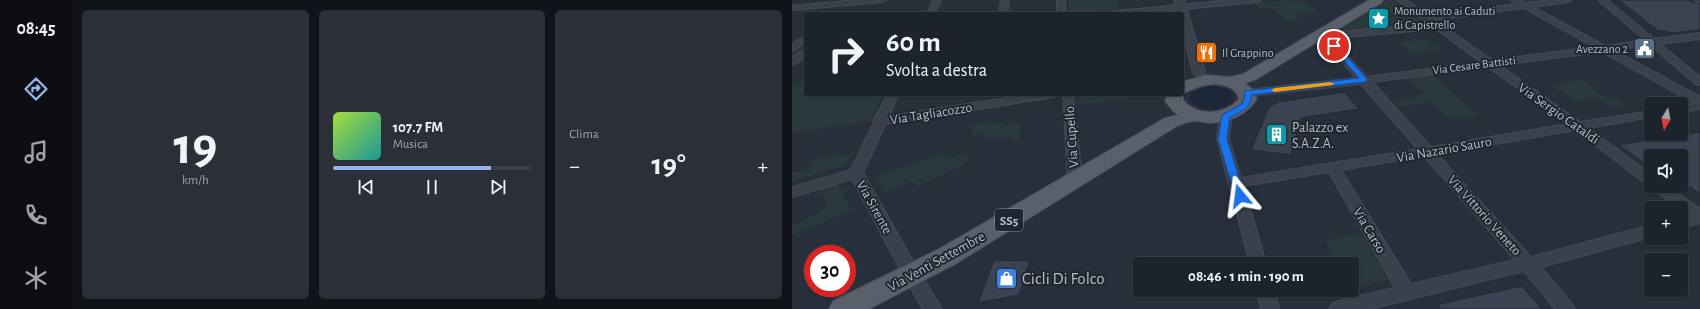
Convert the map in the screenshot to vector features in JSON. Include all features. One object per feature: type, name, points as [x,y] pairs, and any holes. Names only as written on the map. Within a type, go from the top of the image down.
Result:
[{"type":"main road","name":"SS5","points":[[1184,94],[1197,82],[1238,84],[1377,0]]},
{"type":"main road","name":"SS5","points":[[1226,115],[1245,106],[1248,99],[1238,84]]},
{"type":"main road","name":"Via Venti Settembre","points":[[843,309],[948,256],[1074,180],[1179,99],[1195,116],[1216,117],[1226,115]]},
{"type":"street","points":[[792,8],[856,4],[882,0]]},
{"type":"street","points":[[932,12],[937,0]]},
{"type":"street","points":[[1003,12],[1005,0]]},
{"type":"street","points":[[1061,0],[1061,12]]},
{"type":"street","points":[[1119,12],[1180,3],[1257,0]]},
{"type":"street","name":"Via Sergio Cataldi","points":[[1401,0],[1644,175]]},
{"type":"street","points":[[1515,0],[1700,102]]},
{"type":"street","points":[[1427,18],[1568,0]]},
{"type":"street","points":[[1602,0],[1700,82]]},
{"type":"street","points":[[841,12],[856,4]]},
{"type":"street","points":[[1184,17],[1200,72]]},
{"type":"street","points":[[1322,33],[1337,35],[1438,26]]},
{"type":"street","name":"Via Vittorio Veneto","points":[[1322,33],[1528,264],[1566,309]]},
{"type":"street","name":"Via Cesare Battisti","points":[[1238,84],[1365,80],[1700,36]]},
{"type":"street","points":[[793,47],[804,39]]},
{"type":"street","points":[[793,47],[804,46]]},
{"type":"street","points":[[792,62],[804,53]]},
{"type":"street","points":[[1200,72],[1238,84]]},
{"type":"street","points":[[1184,93],[1200,72]]},
{"type":"street","name":"Via Sirente","points":[[892,96],[856,173],[912,275],[933,309]]},
{"type":"street","name":"Via Tagliacozzo","points":[[879,121],[1041,96]]},
{"type":"street","name":"Via Cupello","points":[[1068,96],[1074,180]]},
{"type":"street","points":[[1688,108],[1700,106]]},
{"type":"street","points":[[1226,115],[1223,139],[1256,257]]},
{"type":"street","name":"Via Nazario Sauro","points":[[1236,183],[1644,115]]},
{"type":"street","name":"Via Carso","points":[[1333,168],[1407,293]]},
{"type":"street","points":[[792,192],[856,173]]},
{"type":"street","points":[[1667,193],[1700,217]]},
{"type":"street","points":[[1688,220],[1700,217]]},
{"type":"street","points":[[1338,309],[1528,264],[1644,233]]},
{"type":"street","points":[[1267,297],[1270,309]]},
{"type":"shaded area","points":[[1068,0],[1117,0],[1120,9],[1089,12],[1069,12]]},
{"type":"shaded area","points":[[1302,0],[1317,9],[1309,14],[1301,11],[1293,14],[1299,18],[1294,21],[1284,19],[1272,8],[1258,8],[1254,2]]},
{"type":"shaded area","points":[[1388,0],[1394,0],[1424,24],[1340,30]]},
{"type":"shaded area","points":[[1426,39],[1437,48],[1433,48],[1436,50],[1412,54],[1398,42]]},
{"type":"shaded area","points":[[1433,75],[1479,116],[1458,119],[1447,118],[1431,102],[1400,107],[1394,100],[1417,97],[1416,95],[1424,94],[1408,78]]},
{"type":"shaded area","points":[[1582,79],[1597,88],[1592,89],[1605,97],[1611,96],[1627,106],[1614,108],[1598,98],[1576,101],[1550,84]]},
{"type":"shaded area","points":[[804,84],[804,96],[882,96],[870,121],[792,133],[792,86]]},
{"type":"shaded area","points":[[1077,96],[1125,96],[1123,99],[1078,105]]},
{"type":"shaded area","points":[[1002,121],[1002,126],[1020,123],[1019,139],[1013,140],[1013,136],[986,140],[987,134],[972,136],[974,125]]},
{"type":"shaded area","points":[[855,152],[845,165],[792,182],[792,172],[807,170],[813,159]]},
{"type":"shaded area","points":[[944,153],[945,158],[968,153],[965,165],[917,186],[913,181],[884,193],[875,176]]},
{"type":"shaded area","points":[[837,181],[851,211],[792,235],[792,226],[808,219],[827,207],[820,187]]},
{"type":"shaded area","points":[[1361,234],[1388,280],[1359,286],[1359,257],[1326,257],[1325,255],[1333,253],[1326,240]]},
{"type":"water","points":[[1205,87],[1226,89],[1232,94],[1233,98],[1227,105],[1218,109],[1199,107],[1192,103],[1190,97],[1194,92]]},
{"type":"building","points":[[1619,0],[1688,0],[1700,4],[1700,30],[1673,33],[1657,30]]},
{"type":"building","name":"Palazzo ex S.A.Z.A.","points":[[1345,92],[1359,109],[1301,118],[1291,155],[1251,150],[1269,107],[1278,102]]},
{"type":"building","points":[[1700,132],[1700,194],[1688,186],[1688,149],[1644,149],[1644,163],[1619,145],[1644,140],[1688,141],[1688,134]]},
{"type":"building","name":"Cicli Di Folco","points":[[994,260],[1030,261],[1019,295],[978,303]]},
{"type":"building","points":[[1522,286],[1542,309],[1440,309],[1439,304]]},
{"type":"slow traffic","points":[[1275,90],[1331,84]]},
{"type":"place","name":"Monumento ai Caduti di Capistrello","points":[[1379,18]]},
{"type":"place","name":"Avezzano 2","points":[[1644,49]]},
{"type":"place","name":"Il Grappino","points":[[1207,53]]},
{"type":"place","name":"Palazzo ex S.A.Z.A.","points":[[1277,135]]},
{"type":"place","name":"Cicli Di Folco","points":[[1006,278]]},
{"type":"route","points":[[1240,196],[1223,139],[1226,115],[1245,106],[1248,99],[1247,93],[1365,80],[1334,46]]}]
